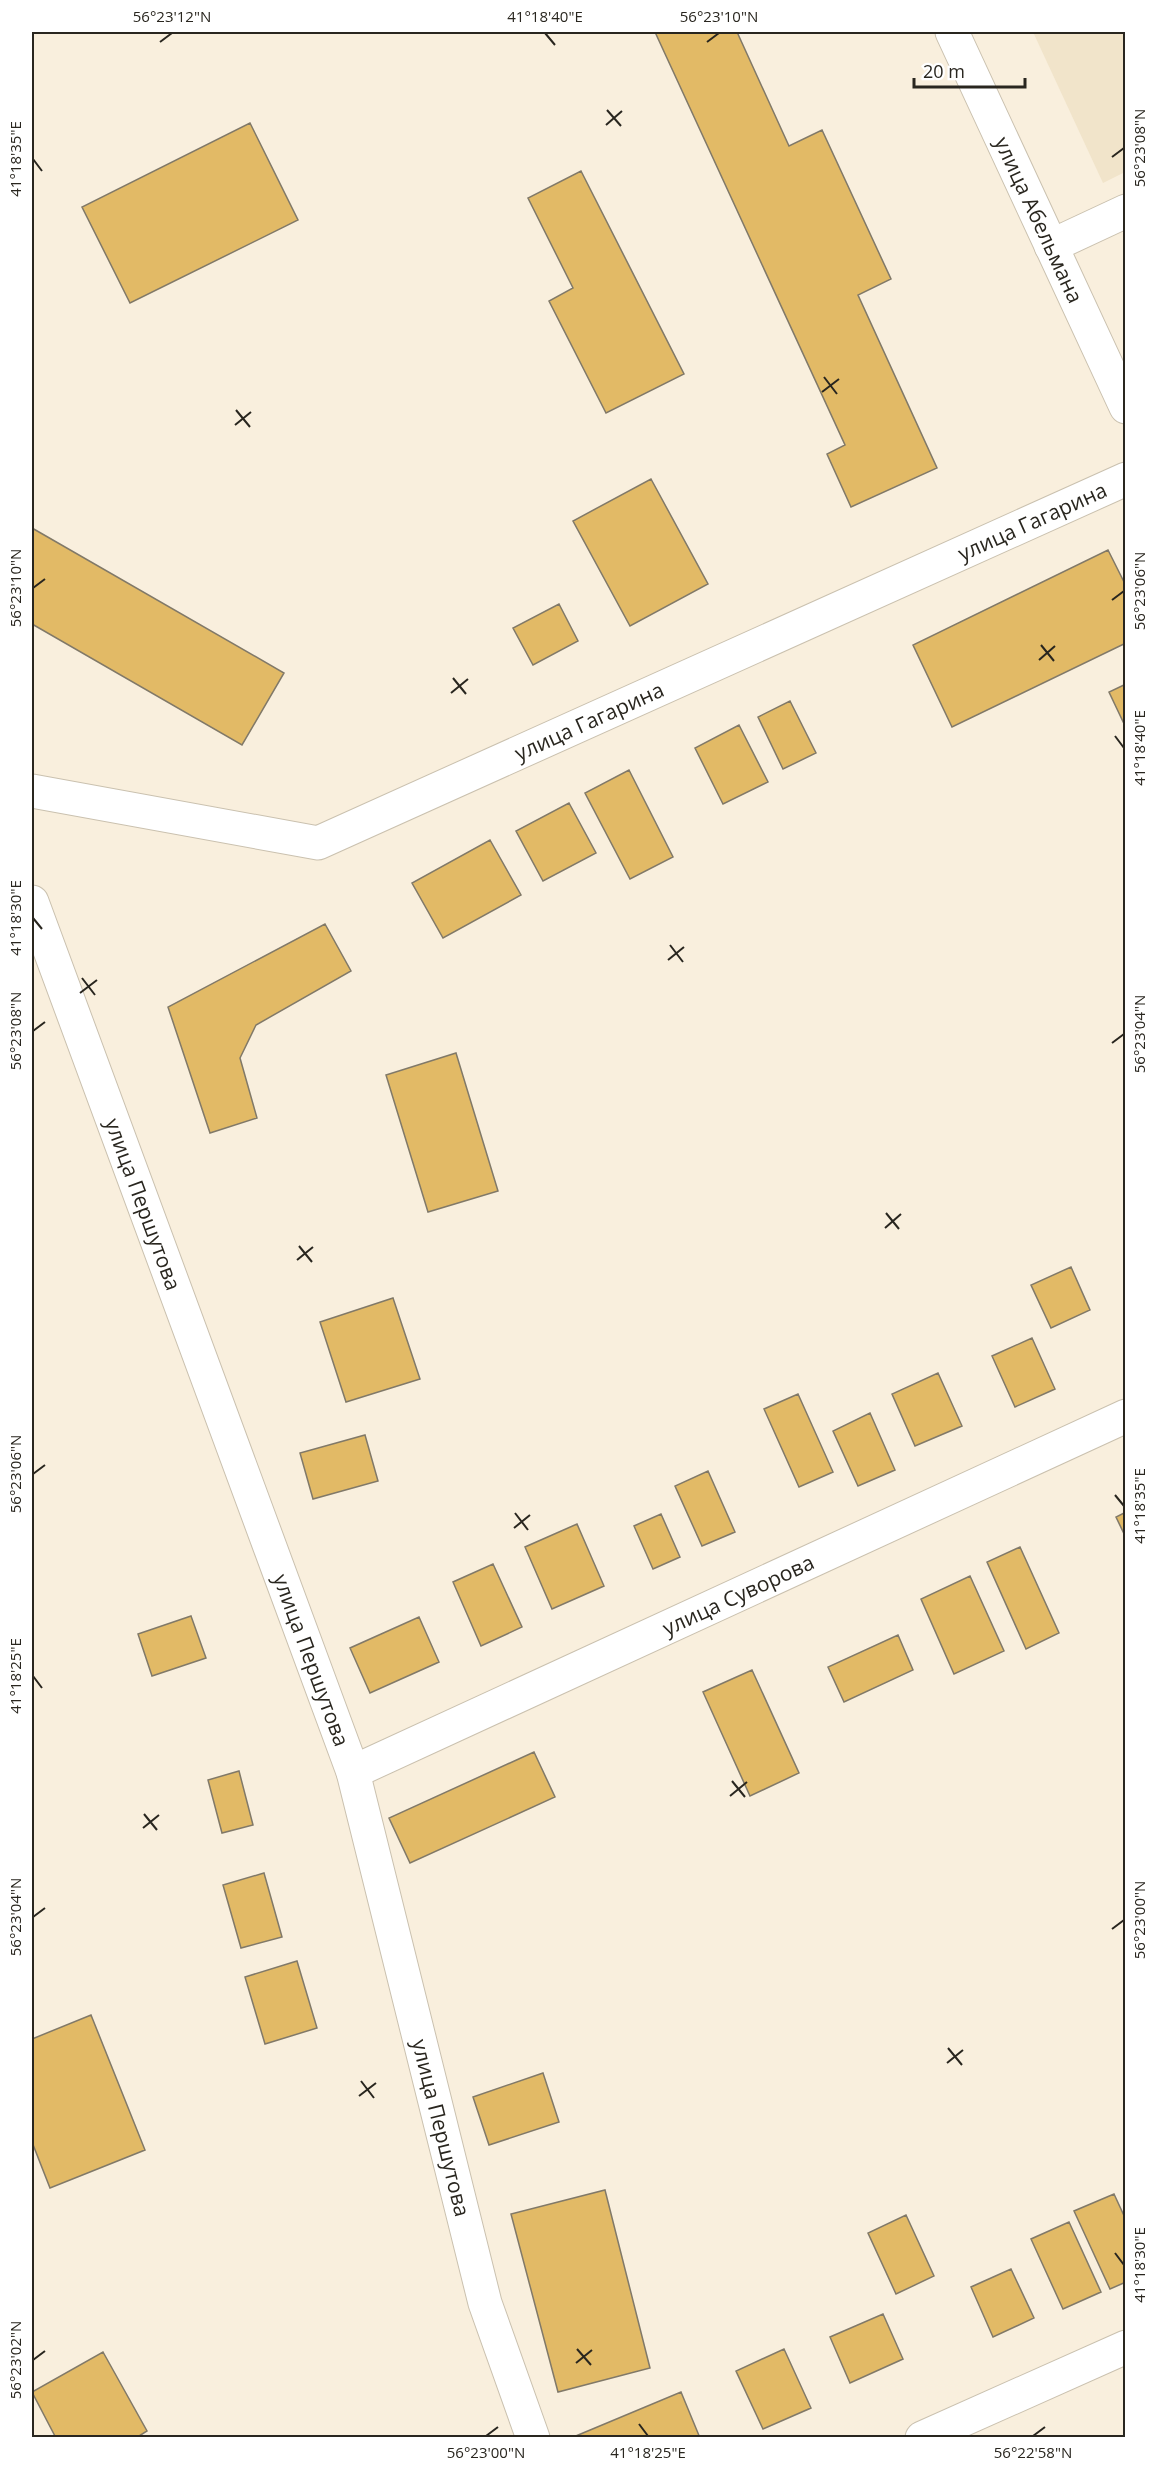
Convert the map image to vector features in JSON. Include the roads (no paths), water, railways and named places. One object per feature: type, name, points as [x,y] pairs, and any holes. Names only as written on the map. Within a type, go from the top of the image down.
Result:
[{"type":"street","name":"улица Абельмана","points":[[952,32],[1125,407]]},
{"type":"street","points":[[1051,246],[1125,211]]},
{"type":"street","name":"улица Гагарина","points":[[32,790],[318,843],[1125,478]]},
{"type":"street","name":"улица Першутова","points":[[32,902],[353,1772],[485,2302],[533,2438]]},
{"type":"street","name":"улица Суворова","points":[[353,1772],[1125,1416]]},
{"type":"street","points":[[922,2438],[1125,2347]]}]
